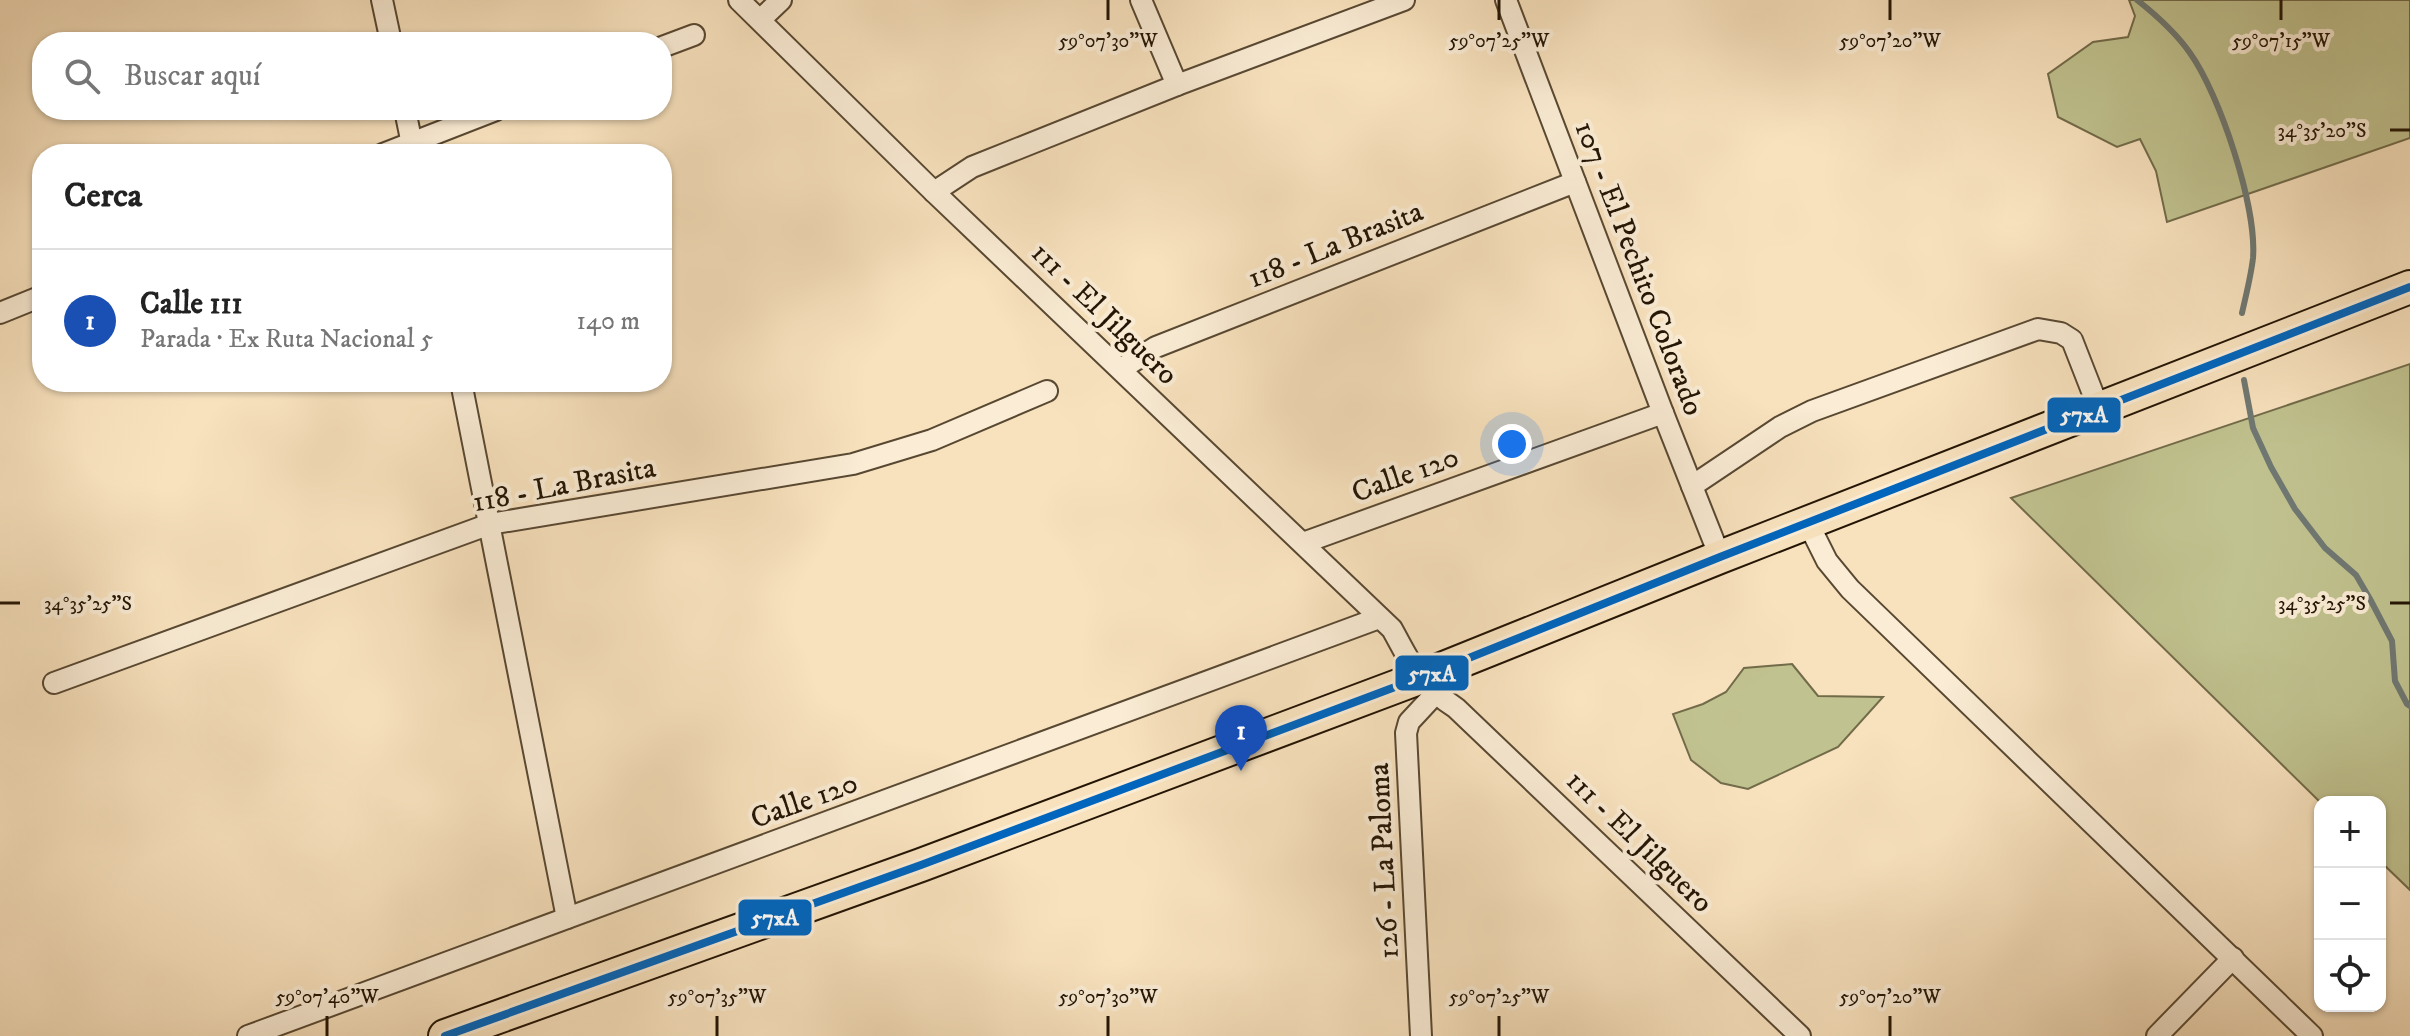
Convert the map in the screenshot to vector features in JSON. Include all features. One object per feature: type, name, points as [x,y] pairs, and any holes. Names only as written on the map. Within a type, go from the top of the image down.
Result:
[{"type":"main road","points":[[445,1036],[1427,686],[1720,557],[2410,287]]},
{"type":"street","points":[[382,0],[389,32]]},
{"type":"street","name":"111 - El Jilguero","points":[[739,0],[934,192],[1392,629],[1427,686],[1456,708],[1800,1036]]},
{"type":"street","points":[[760,20],[781,0]]},
{"type":"street","points":[[1141,0],[1177,85]]},
{"type":"street","points":[[934,192],[972,167],[1177,85],[1404,0]]},
{"type":"street","name":"107 - El Pechito Colorado","points":[[1506,0],[1720,557]]},
{"type":"street","points":[[672,43],[694,35]]},
{"type":"street","points":[[407,120],[412,144]]},
{"type":"street","points":[[422,144],[474,120]]},
{"type":"street","name":"118 - La Brasita","points":[[1121,369],[1156,347],[1575,182]]},
{"type":"street","points":[[0,313],[32,300]]},
{"type":"street","points":[[1692,486],[1780,427],[1812,411],[2038,329],[2061,333],[2072,340],[2099,409]]},
{"type":"street","name":"118 - La Brasita","points":[[54,683],[490,524],[853,464],[932,440],[1047,391]]},
{"type":"street","points":[[463,392],[567,918]]},
{"type":"street","name":"Calle 120","points":[[1303,543],[1663,413]]},
{"type":"street","points":[[1808,523],[1827,561],[1850,589],[2312,1036]]},
{"type":"street","name":"Calle 120","points":[[248,1036],[1379,618]]},
{"type":"street","name":"126 - La Paloma","points":[[1421,1036],[1406,733],[1427,686]]},
{"type":"street","points":[[2157,1036],[2233,958]]},
{"type":"green space","points":[[2129,0],[2410,0],[2410,138],[2167,222],[2156,171],[2140,139],[2117,147],[2058,117],[2048,74],[2093,42],[2128,37],[2135,16]]},
{"type":"green space","points":[[2410,364],[2410,890],[2386,867],[2386,796],[2314,796],[2011,498]]},
{"type":"green space","points":[[1792,664],[1818,696],[1883,697],[1838,747],[1748,789],[1721,783],[1691,760],[1673,714],[1726,692],[1744,668]]},
{"type":"waterway","points":[[2137,0],[2190,53],[2213,96],[2234,152],[2253,236],[2253,258],[2242,313]]},
{"type":"waterway","points":[[2244,380],[2253,428],[2271,467],[2295,509],[2325,548],[2356,575],[2370,599],[2392,641],[2395,681],[2410,706]]},
{"type":"transit line","name":"57xA","points":[[445,1036],[921,865],[1419,678],[2410,287]]},
{"type":"place","name":"Calle 111","points":[[1241,771]]}]
